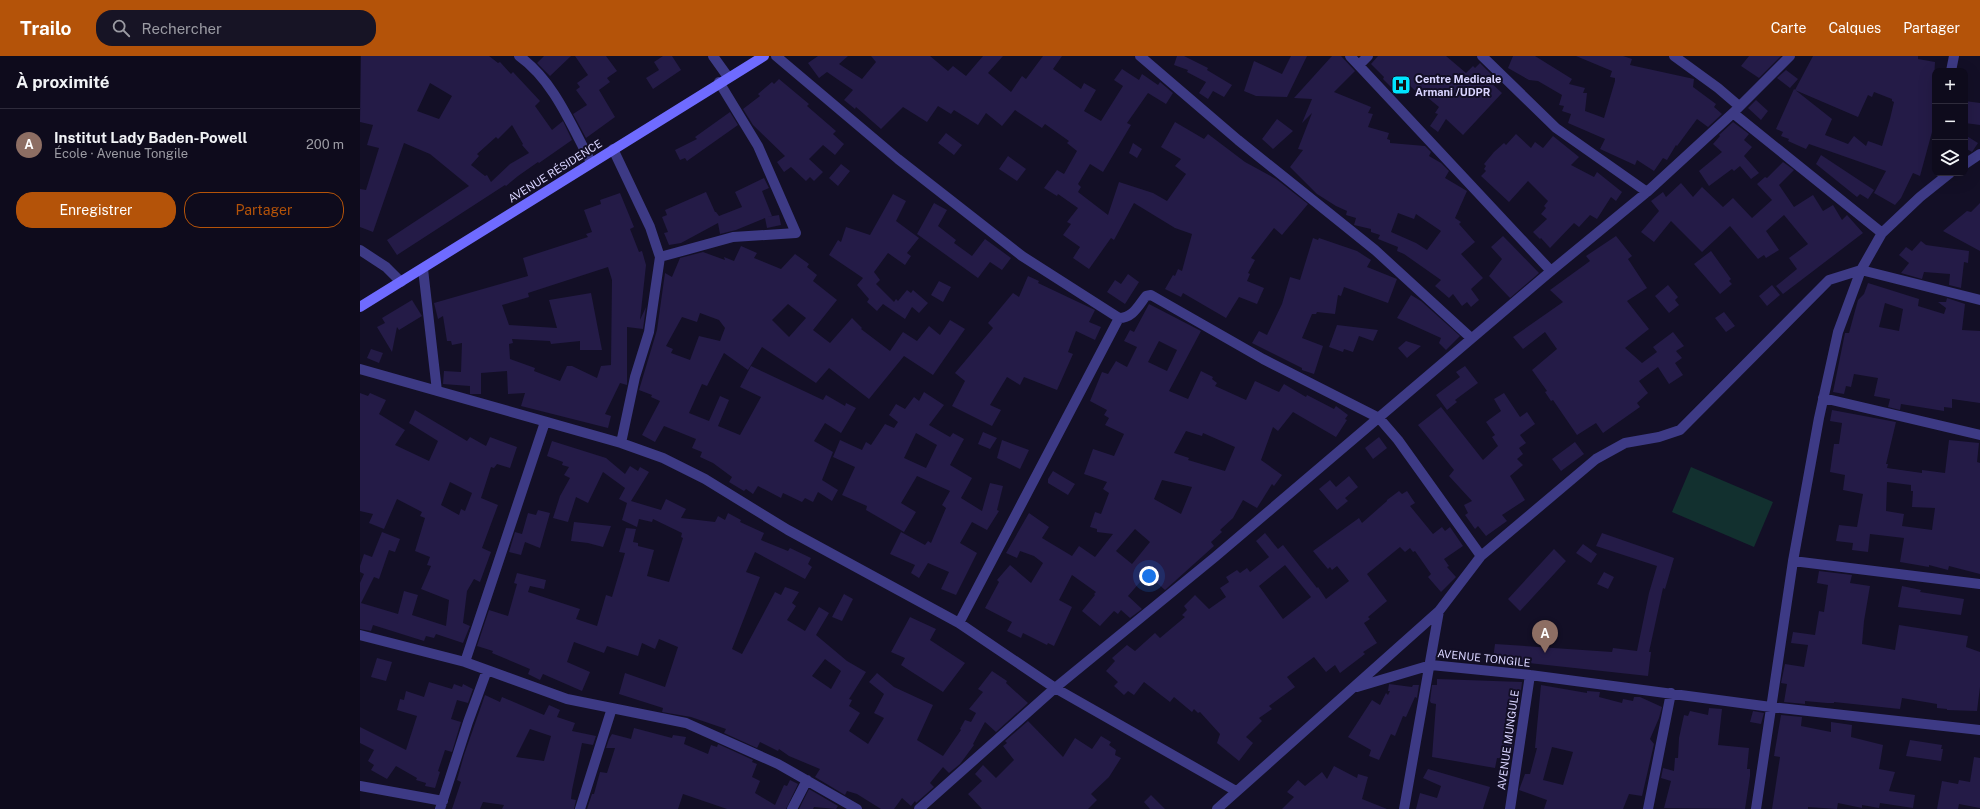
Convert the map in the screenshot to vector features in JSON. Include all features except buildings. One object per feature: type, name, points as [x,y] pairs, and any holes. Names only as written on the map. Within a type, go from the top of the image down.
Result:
[{"type":"main road","name":"AVENUE RÉSIDENCE","points":[[360,307],[423,269],[728,76],[764,56]]},
{"type":"street","points":[[518,56],[525,61],[553,93],[591,162]]},
{"type":"street","points":[[713,56],[728,76]]},
{"type":"street","points":[[776,56],[898,159],[1022,256],[1119,318],[1126,318],[1131,315],[1146,296],[1151,295],[1263,359],[1379,418],[1398,440],[1481,556]]},
{"type":"street","points":[[1140,56],[1238,140],[1375,250],[1472,338]]},
{"type":"street","points":[[1350,56],[1551,271]]},
{"type":"street","points":[[1359,65],[1368,56]]},
{"type":"street","points":[[1482,56],[1556,128],[1647,192]]},
{"type":"street","points":[[1674,56],[1718,88],[1736,109],[1882,233]]},
{"type":"street","points":[[919,809],[1055,688],[1215,558],[1551,271],[1647,192],[1790,56]]},
{"type":"street","points":[[1952,68],[1954,56]]},
{"type":"street","points":[[660,257],[733,237],[796,233],[758,146],[719,82]]},
{"type":"street","points":[[613,149],[650,227],[660,257],[649,332],[635,377],[622,443]]},
{"type":"street","points":[[1968,162],[1978,157]]},
{"type":"street","points":[[1756,809],[1793,561],[1823,398],[1838,332],[1861,270],[1882,233],[1938,177]]},
{"type":"street","points":[[360,250],[386,267],[401,282]]},
{"type":"street","points":[[423,269],[437,391]]},
{"type":"street","points":[[1353,688],[1439,611],[1481,556],[1596,459],[1625,443],[1659,437],[1680,430],[1829,280],[1861,270],[1980,300]]},
{"type":"street","points":[[959,623],[1119,318]]},
{"type":"street","points":[[360,369],[622,443],[663,458],[705,479],[788,530],[959,623],[1055,688],[1236,791]]},
{"type":"street","points":[[1823,398],[1980,434]]},
{"type":"street","points":[[465,662],[545,422]]},
{"type":"street","points":[[1793,561],[1980,584]]},
{"type":"street","points":[[1404,809],[1431,665],[1439,611]]},
{"type":"street","points":[[360,635],[465,662],[567,699],[686,723],[778,764],[857,809]]},
{"type":"street","name":"AVENUE TONGILE","points":[[1217,809],[1353,688],[1431,665],[1530,675],[1772,707],[1980,730]]},
{"type":"street","points":[[360,786],[441,805],[486,670]]},
{"type":"street","name":"AVENUE MUNGULE","points":[[1510,809],[1530,675]]},
{"type":"street","points":[[1648,809],[1671,693]]},
{"type":"street","points":[[580,809],[612,708]]},
{"type":"street","points":[[792,809],[807,780]]},
{"type":"green space","points":[[1691,467],[1773,502],[1754,547],[1672,512]]},
{"type":"place","name":"Centre Medicale Armani /UDPR","points":[[1401,85]]},
{"type":"place","name":"Institut Lady Baden-Powell","points":[[1545,653]]}]
